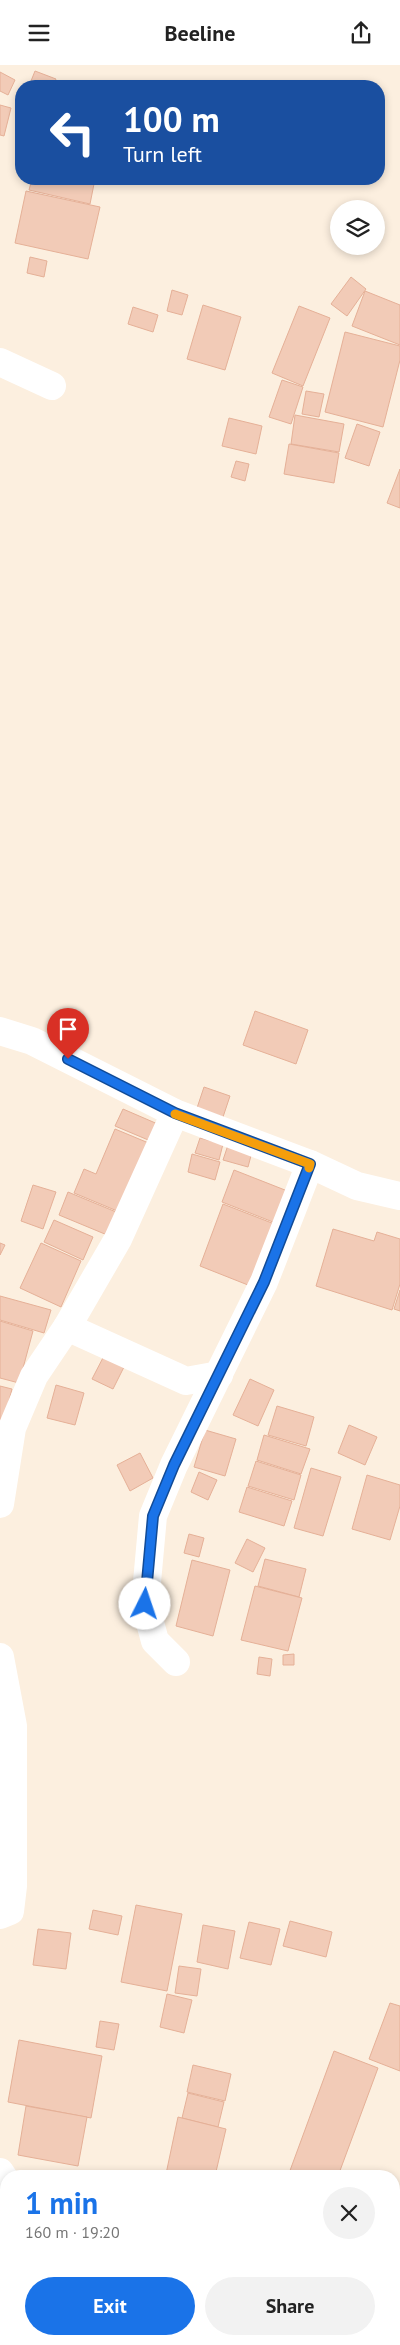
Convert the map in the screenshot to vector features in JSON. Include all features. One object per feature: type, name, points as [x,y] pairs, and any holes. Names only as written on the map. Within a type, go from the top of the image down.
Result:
[{"type":"street","points":[[0,362],[52,386]]},
{"type":"street","points":[[0,1031],[32,1041],[175,1113],[310,1164],[357,1186],[400,1196]]},
{"type":"street","points":[[0,1503],[12,1428],[34,1376],[67,1327],[118,1239],[175,1113]]},
{"type":"street","points":[[176,1662],[155,1641],[145,1604],[153,1516],[174,1465],[264,1282],[310,1164]]},
{"type":"street","points":[[67,1327],[186,1381],[219,1375]]},
{"type":"street","points":[[0,1657],[13,1726],[15,1799],[13,1886],[10,1911],[0,1915]]},
{"type":"building","points":[[35,71],[56,79],[56,80],[31,80]]},
{"type":"building","points":[[0,72],[15,80],[8,95],[0,91]]},
{"type":"building","points":[[0,105],[11,108],[4,136],[0,135]]},
{"type":"building","points":[[30,185],[94,185],[90,204],[29,190]]},
{"type":"building","points":[[26,191],[100,207],[88,259],[15,243]]},
{"type":"building","points":[[30,257],[47,261],[44,277],[27,273]]},
{"type":"building","points":[[351,277],[366,289],[347,316],[331,304]]},
{"type":"building","points":[[172,290],[188,295],[182,315],[167,311]]},
{"type":"building","points":[[365,291],[400,305],[400,345],[352,326]]},
{"type":"building","points":[[203,305],[241,317],[225,370],[187,359]]},
{"type":"building","points":[[299,306],[330,318],[303,386],[272,373]]},
{"type":"building","points":[[133,307],[158,315],[153,332],[128,324]]},
{"type":"building","points":[[345,332],[400,346],[400,360],[383,427],[325,412]]},
{"type":"building","points":[[282,380],[303,387],[291,424],[269,417]]},
{"type":"building","points":[[306,391],[324,394],[319,417],[302,414]]},
{"type":"building","points":[[295,415],[344,424],[339,452],[291,444]]},
{"type":"building","points":[[229,418],[262,426],[256,454],[222,446]]},
{"type":"building","points":[[357,424],[380,432],[369,466],[345,458]]},
{"type":"building","points":[[289,444],[339,453],[334,483],[284,474]]},
{"type":"building","points":[[236,461],[249,464],[245,481],[231,477]]},
{"type":"building","points":[[400,469],[400,508],[387,503]]},
{"type":"building","points":[[255,1011],[308,1030],[296,1064],[243,1045]]},
{"type":"building","points":[[204,1087],[230,1096],[223,1117],[197,1108]]},
{"type":"building","points":[[123,1109],[160,1125],[153,1142],[115,1126]]},
{"type":"building","points":[[115,1129],[151,1144],[122,1213],[74,1193],[84,1169],[96,1174]]},
{"type":"building","points":[[200,1138],[223,1144],[219,1160],[195,1153]]},
{"type":"building","points":[[228,1145],[252,1152],[248,1167],[223,1160]]},
{"type":"building","points":[[192,1154],[220,1162],[215,1180],[188,1172]]},
{"type":"building","points":[[234,1170],[290,1192],[278,1224],[222,1202]]},
{"type":"building","points":[[33,1185],[56,1192],[43,1229],[21,1221]]},
{"type":"building","points":[[68,1192],[121,1214],[112,1237],[59,1215]]},
{"type":"building","points":[[223,1204],[277,1225],[253,1287],[200,1266]]},
{"type":"building","points":[[54,1220],[93,1237],[83,1260],[44,1242]]},
{"type":"building","points":[[333,1229],[374,1241],[377,1232],[400,1239],[400,1284],[392,1310],[316,1286]]},
{"type":"building","points":[[0,1243],[5,1245],[0,1255]]},
{"type":"building","points":[[41,1243],[81,1261],[61,1307],[20,1288]]},
{"type":"building","points":[[400,1290],[400,1311],[394,1309]]},
{"type":"building","points":[[0,1296],[51,1310],[44,1333],[0,1320]]},
{"type":"building","points":[[0,1321],[33,1331],[19,1383],[0,1378]]},
{"type":"building","points":[[107,1350],[127,1361],[113,1389],[92,1379]]},
{"type":"building","points":[[250,1379],[274,1390],[258,1426],[233,1415]]},
{"type":"building","points":[[56,1385],[84,1393],[75,1425],[47,1418]]},
{"type":"building","points":[[0,1386],[12,1389],[1,1432],[0,1432]]},
{"type":"building","points":[[277,1406],[314,1417],[306,1446],[268,1435]]},
{"type":"building","points":[[349,1425],[377,1437],[365,1465],[338,1453]]},
{"type":"building","points":[[205,1430],[236,1439],[225,1476],[194,1467]]},
{"type":"building","points":[[264,1435],[310,1449],[301,1474],[257,1460]]},
{"type":"building","points":[[140,1453],[153,1478],[130,1491],[117,1465]]},
{"type":"building","points":[[256,1461],[301,1475],[294,1500],[248,1486]]},
{"type":"building","points":[[311,1468],[341,1477],[323,1536],[294,1528]]},
{"type":"building","points":[[199,1472],[217,1480],[208,1500],[191,1492]]},
{"type":"building","points":[[367,1475],[400,1485],[400,1506],[390,1540],[352,1529]]},
{"type":"building","points":[[247,1487],[292,1501],[284,1526],[239,1512]]},
{"type":"building","points":[[189,1534],[204,1538],[199,1557],[184,1553]]},
{"type":"building","points":[[247,1539],[265,1548],[253,1572],[235,1563]]},
{"type":"building","points":[[265,1559],[306,1569],[299,1597],[258,1586]]},
{"type":"building","points":[[192,1560],[230,1570],[213,1636],[176,1626]]},
{"type":"building","points":[[255,1586],[302,1598],[288,1651],[241,1640]]},
{"type":"building","points":[[294,1654],[294,1665],[283,1665],[283,1655]]},
{"type":"building","points":[[259,1657],[272,1659],[270,1676],[257,1674]]},
{"type":"building","points":[[136,1905],[182,1914],[167,1991],[121,1982]]},
{"type":"building","points":[[93,1910],[122,1916],[118,1935],[89,1929]]},
{"type":"building","points":[[290,1921],[332,1932],[326,1957],[283,1946]]},
{"type":"building","points":[[249,1922],[280,1929],[271,1965],[240,1958]]},
{"type":"building","points":[[203,1925],[235,1931],[228,1969],[197,1962]]},
{"type":"building","points":[[38,1929],[71,1933],[66,1969],[33,1965]]},
{"type":"building","points":[[179,1966],[201,1969],[197,1996],[175,1993]]},
{"type":"building","points":[[167,1994],[192,2000],[184,2033],[160,2027]]},
{"type":"building","points":[[390,2003],[400,2006],[400,2071],[369,2059]]},
{"type":"building","points":[[100,2021],[119,2024],[114,2050],[96,2047]]},
{"type":"building","points":[[19,2040],[102,2056],[91,2118],[8,2102]]},
{"type":"building","points":[[334,2051],[378,2068],[340,2170],[290,2170]]},
{"type":"building","points":[[193,2065],[231,2074],[225,2101],[187,2092]]},
{"type":"building","points":[[188,2093],[224,2102],[218,2127],[182,2118]]},
{"type":"building","points":[[26,2106],[87,2117],[78,2166],[18,2155]]},
{"type":"building","points":[[178,2117],[226,2129],[216,2170],[167,2170]]},
{"type":"slow traffic","points":[[175,1114],[310,1164],[309,1168]]},
{"type":"route","points":[[68,1059],[175,1113],[310,1164],[264,1282],[174,1465],[153,1516],[145,1604]]}]
